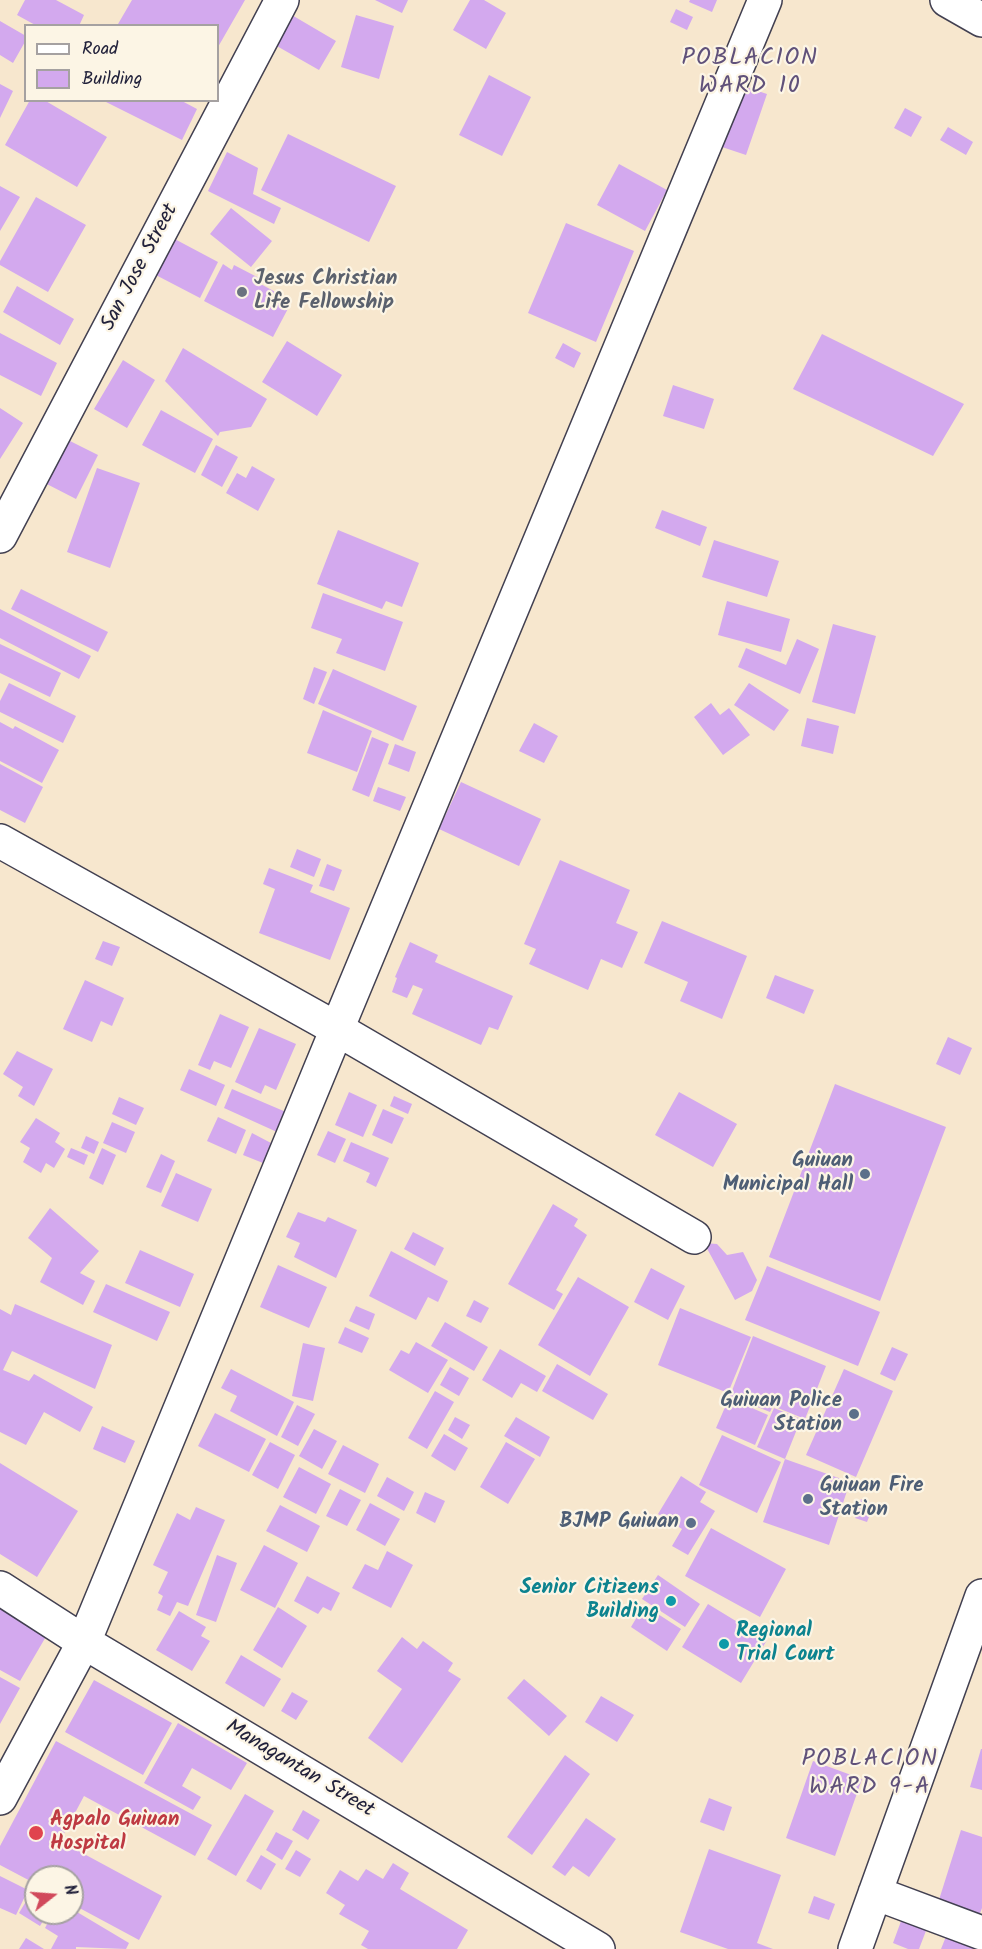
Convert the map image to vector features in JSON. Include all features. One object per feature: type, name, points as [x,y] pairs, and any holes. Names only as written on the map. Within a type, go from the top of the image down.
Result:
[{"type":"street","name":"San Jose Street","points":[[0,536],[282,0]]},
{"type":"street","points":[[0,1798],[84,1642],[765,0]]},
{"type":"street","points":[[947,0],[982,20]]},
{"type":"street","points":[[0,841],[337,1029],[694,1237]]},
{"type":"street","name":"Managantan Street","points":[[0,1588],[84,1642],[598,1949]]},
{"type":"street","points":[[855,1949],[982,1596]]},
{"type":"street","points":[[875,1893],[982,1933]]},
{"type":"building","points":[[25,0],[56,0],[84,15],[80,24],[33,24],[17,15]]},
{"type":"building","points":[[132,0],[245,0],[219,45],[219,24],[118,24]]},
{"type":"building","points":[[375,0],[408,0],[402,13]]},
{"type":"building","points":[[470,0],[484,0],[506,13],[486,49],[453,30]]},
{"type":"building","points":[[690,0],[717,0],[712,12],[689,2]]},
{"type":"building","points":[[676,9],[693,17],[687,30],[670,22]]},
{"type":"building","points":[[285,11],[336,41],[319,70],[268,41]]},
{"type":"building","points":[[356,15],[394,26],[379,79],[341,67]]},
{"type":"building","points":[[0,21],[24,35],[24,44],[13,63],[0,55]]},
{"type":"building","points":[[489,75],[531,97],[502,156],[459,135]]},
{"type":"building","points":[[0,84],[13,91],[0,118]]},
{"type":"building","points":[[740,85],[767,94],[746,155],[719,146]]},
{"type":"building","points":[[29,102],[47,102],[107,137],[77,187],[5,145]]},
{"type":"building","points":[[106,102],[184,102],[197,109],[182,140]]},
{"type":"building","points":[[905,108],[922,117],[911,137],[894,128]]},
{"type":"building","points":[[948,127],[973,142],[966,155],[940,140]]},
{"type":"building","points":[[288,134],[396,186],[369,242],[261,190]]},
{"type":"building","points":[[227,152],[258,168],[253,194],[281,208],[274,224],[208,191]]},
{"type":"building","points":[[619,164],[667,190],[645,231],[597,205]]},
{"type":"building","points":[[0,186],[20,197],[0,231]]},
{"type":"building","points":[[36,197],[86,225],[48,292],[0,265],[0,261]]},
{"type":"building","points":[[231,208],[272,241],[251,267],[210,234]]},
{"type":"building","points":[[566,223],[634,251],[596,342],[528,313]]},
{"type":"building","points":[[169,236],[218,262],[200,298],[150,272]]},
{"type":"building","name":"Jesus Christian Life Fellowship","points":[[223,264],[232,270],[234,265],[259,278],[257,282],[292,301],[273,337],[204,301]]},
{"type":"building","points":[[17,286],[74,319],[60,345],[3,312]]},
{"type":"building","points":[[0,333],[57,363],[41,396],[0,375]]},
{"type":"building","points":[[822,334],[964,404],[933,456],[793,389]]},
{"type":"building","points":[[287,341],[342,375],[317,416],[262,382]]},
{"type":"building","points":[[563,343],[581,353],[574,368],[555,358]]},
{"type":"building","points":[[183,348],[267,399],[251,427],[220,432],[218,436],[165,381]]},
{"type":"building","points":[[123,360],[155,380],[127,428],[94,409]]},
{"type":"building","points":[[673,385],[714,399],[704,429],[663,416]]},
{"type":"building","points":[[0,408],[23,423],[0,459]]},
{"type":"building","points":[[161,410],[213,439],[195,473],[142,445]]},
{"type":"building","points":[[60,436],[98,455],[76,499],[39,480]]},
{"type":"building","points":[[216,445],[238,457],[222,487],[201,475]]},
{"type":"building","points":[[252,466],[275,479],[258,511],[226,493],[237,473],[246,478]]},
{"type":"building","points":[[97,468],[140,483],[110,568],[67,552]]},
{"type":"building","points":[[662,510],[707,527],[700,546],[655,528]]},
{"type":"building","points":[[338,530],[419,563],[402,607],[386,601],[382,609],[317,584]]},
{"type":"building","points":[[714,540],[779,561],[767,597],[702,577]]},
{"type":"building","points":[[21,589],[108,632],[98,652],[11,609]]},
{"type":"building","points":[[323,593],[403,622],[385,671],[336,653],[342,639],[311,628]]},
{"type":"building","points":[[727,601],[790,619],[781,652],[718,635]]},
{"type":"building","points":[[0,609],[91,656],[79,679],[0,638]]},
{"type":"building","points":[[833,624],[876,636],[855,714],[812,702]]},
{"type":"building","points":[[797,639],[819,649],[800,694],[738,667],[746,648],[786,665]]},
{"type":"building","points":[[0,644],[61,673],[50,697],[0,673]]},
{"type":"building","points":[[314,667],[327,672],[314,704],[303,699]]},
{"type":"building","points":[[333,669],[417,706],[403,741],[318,704]]},
{"type":"building","points":[[9,683],[76,716],[63,743],[0,712],[0,701]]},
{"type":"building","points":[[749,683],[789,710],[774,731],[734,705]]},
{"type":"building","points":[[711,703],[720,715],[729,708],[750,735],[723,755],[694,717]]},
{"type":"building","points":[[323,710],[372,731],[357,772],[307,753]]},
{"type":"building","points":[[807,718],[839,726],[833,754],[801,746]]},
{"type":"building","points":[[0,722],[13,729],[15,726],[59,750],[42,783],[0,761]]},
{"type":"building","points":[[534,723],[558,736],[544,763],[519,751]]},
{"type":"building","points":[[372,737],[389,744],[369,797],[352,790]]},
{"type":"building","points":[[395,744],[416,752],[409,772],[388,764]]},
{"type":"building","points":[[0,764],[43,787],[25,823],[0,810]]},
{"type":"building","points":[[461,782],[541,819],[519,866],[439,829]]},
{"type":"building","points":[[378,787],[406,797],[400,811],[373,801]]},
{"type":"building","points":[[297,849],[321,859],[314,877],[290,867]]},
{"type":"building","points":[[560,860],[630,890],[616,923],[638,932],[622,968],[601,959],[588,990],[529,964],[536,949],[524,944]]},
{"type":"building","points":[[327,864],[342,870],[334,891],[319,886]]},
{"type":"building","points":[[269,868],[313,885],[310,892],[350,908],[330,960],[259,933],[275,889],[263,884]]},
{"type":"building","points":[[662,921],[747,956],[722,1019],[680,1001],[688,982],[644,963]]},
{"type":"building","points":[[103,941],[120,947],[112,966],[95,959]]},
{"type":"building","points":[[410,942],[438,955],[435,962],[513,996],[498,1030],[489,1027],[481,1045],[412,1014],[423,989],[413,985],[407,998],[392,992],[397,978],[395,977]]},
{"type":"building","points":[[775,975],[814,990],[804,1014],[766,998]]},
{"type":"building","points":[[85,980],[124,998],[112,1026],[101,1021],[92,1042],[63,1029]]},
{"type":"building","points":[[220,1014],[249,1027],[231,1068],[214,1061],[210,1070],[198,1065]]},
{"type":"building","points":[[259,1028],[296,1044],[276,1090],[265,1085],[261,1094],[235,1082]]},
{"type":"building","points":[[948,1037],[972,1048],[960,1075],[936,1064]]},
{"type":"building","points":[[17,1051],[53,1069],[34,1106],[18,1096],[23,1087],[3,1074]]},
{"type":"building","points":[[189,1069],[225,1085],[216,1106],[180,1090]]},
{"type":"building","name":"Guiuan Municipal Hall","points":[[835,1084],[946,1127],[880,1301],[769,1257]]},
{"type":"building","points":[[232,1089],[286,1112],[277,1132],[224,1108]]},
{"type":"building","points":[[349,1092],[377,1105],[363,1137],[335,1125]]},
{"type":"building","points":[[679,1092],[737,1124],[713,1167],[655,1135]]},
{"type":"building","points":[[394,1096],[412,1104],[408,1114],[390,1106]]},
{"type":"building","points":[[119,1097],[144,1108],[136,1125],[112,1114]]},
{"type":"building","points":[[383,1109],[404,1118],[392,1144],[372,1135]]},
{"type":"building","points":[[218,1117],[246,1130],[236,1154],[207,1141]]},
{"type":"building","points":[[36,1118],[60,1133],[55,1142],[65,1149],[54,1168],[46,1163],[41,1173],[23,1162],[30,1148],[20,1142]]},
{"type":"building","points":[[112,1122],[135,1132],[126,1153],[103,1143]]},
{"type":"building","points":[[328,1131],[346,1139],[335,1163],[317,1155]]},
{"type":"building","points":[[252,1133],[271,1143],[263,1163],[243,1155]]},
{"type":"building","points":[[86,1136],[99,1142],[94,1154],[81,1148]]},
{"type":"building","points":[[351,1142],[389,1158],[376,1187],[366,1182],[370,1173],[343,1161]]},
{"type":"building","points":[[71,1148],[88,1155],[84,1165],[67,1157]]},
{"type":"building","points":[[102,1148],[116,1155],[103,1185],[89,1178]]},
{"type":"building","points":[[161,1154],[175,1161],[161,1193],[146,1187]]},
{"type":"building","points":[[176,1173],[212,1189],[198,1222],[161,1206]]},
{"type":"building","points":[[553,1204],[578,1219],[574,1226],[587,1235],[556,1290],[563,1294],[554,1310],[508,1284]]},
{"type":"building","points":[[50,1208],[99,1251],[80,1273],[95,1281],[83,1305],[40,1282],[52,1258],[28,1238]]},
{"type":"building","points":[[298,1212],[325,1222],[328,1217],[357,1230],[336,1278],[294,1257],[300,1243],[286,1237]]},
{"type":"building","points":[[413,1232],[444,1248],[435,1266],[404,1249]]},
{"type":"building","points":[[704,1243],[717,1244],[727,1255],[743,1252],[757,1280],[752,1291],[735,1300]]},
{"type":"building","points":[[140,1250],[194,1274],[180,1307],[125,1283]]},
{"type":"building","points":[[391,1251],[448,1281],[438,1302],[428,1297],[416,1320],[369,1296]]},
{"type":"building","points":[[278,1265],[327,1287],[309,1328],[260,1307]]},
{"type":"building","points":[[767,1266],[880,1312],[858,1366],[745,1320]]},
{"type":"building","points":[[651,1268],[685,1286],[668,1320],[634,1302]]},
{"type":"building","points":[[578,1277],[629,1307],[590,1376],[538,1345]]},
{"type":"building","points":[[106,1284],[170,1312],[157,1341],[93,1312]]},
{"type":"building","points":[[474,1300],[489,1308],[481,1323],[466,1316]]},
{"type":"building","points":[[15,1304],[112,1345],[95,1389],[12,1351],[3,1370],[29,1381],[34,1374],[93,1407],[80,1432],[44,1412],[26,1445],[0,1432],[0,1309],[11,1315]]},
{"type":"building","points":[[356,1306],[375,1314],[369,1330],[349,1321]]},
{"type":"building","points":[[680,1308],[751,1337],[728,1393],[658,1365]]},
{"type":"building","points":[[445,1322],[488,1347],[474,1371],[431,1346]]},
{"type":"building","points":[[345,1327],[369,1338],[362,1353],[338,1343]]},
{"type":"building","points":[[753,1336],[826,1366],[805,1419],[773,1406],[770,1412],[730,1396]]},
{"type":"building","points":[[416,1342],[448,1360],[428,1393],[389,1370],[401,1350],[409,1354]]},
{"type":"building","points":[[303,1343],[325,1348],[313,1401],[292,1396]]},
{"type":"building","points":[[892,1347],[908,1354],[895,1381],[880,1374]]},
{"type":"building","points":[[500,1349],[546,1376],[537,1392],[521,1383],[512,1398],[482,1380]]},
{"type":"building","points":[[557,1364],[608,1394],[593,1420],[542,1391]]},
{"type":"building","points":[[450,1367],[469,1378],[459,1396],[440,1385]]},
{"type":"building","points":[[231,1369],[294,1402],[277,1436],[230,1411],[237,1396],[221,1388]]},
{"type":"building","name":"Guiuan Police Station","points":[[844,1369],[893,1391],[856,1477],[806,1455]]},
{"type":"building","points":[[435,1391],[454,1402],[427,1449],[408,1438]]},
{"type":"building","points":[[729,1398],[768,1415],[755,1445],[716,1428]]},
{"type":"building","points":[[297,1405],[315,1414],[298,1446],[281,1437]]},
{"type":"building","points":[[774,1408],[801,1419],[785,1459],[757,1447]]},
{"type":"building","points":[[215,1413],[266,1439],[249,1472],[198,1446]]},
{"type":"building","points":[[455,1417],[470,1425],[462,1439],[448,1430]]},
{"type":"building","points":[[516,1417],[550,1437],[540,1457],[504,1436]]},
{"type":"building","points":[[102,1426],[135,1441],[125,1463],[93,1449]]},
{"type":"building","points":[[314,1429],[337,1441],[322,1469],[299,1456]]},
{"type":"building","points":[[444,1434],[468,1448],[455,1471],[431,1456]]},
{"type":"building","points":[[722,1435],[781,1462],[757,1513],[699,1485]]},
{"type":"building","points":[[270,1442],[295,1455],[278,1489],[252,1475]]},
{"type":"building","points":[[506,1442],[535,1459],[508,1504],[480,1487]]},
{"type":"building","points":[[343,1445],[379,1464],[365,1493],[328,1474]]},
{"type":"building","name":"Guiuan Fire Station","points":[[785,1459],[850,1482],[829,1545],[763,1522]]},
{"type":"building","points":[[0,1463],[78,1511],[37,1577],[0,1554]]},
{"type":"building","points":[[299,1467],[331,1484],[316,1514],[283,1497]]},
{"type":"building","points":[[681,1476],[706,1492],[700,1502],[715,1511],[688,1555],[672,1546],[682,1529],[658,1514]]},
{"type":"building","points":[[387,1477],[414,1492],[404,1511],[377,1496]]},
{"type":"building","points":[[340,1489],[361,1500],[347,1526],[326,1516]]},
{"type":"building","points":[[425,1492],[445,1501],[435,1523],[416,1513]]},
{"type":"building","points":[[861,1499],[874,1504],[867,1522],[855,1518]]},
{"type":"building","points":[[370,1503],[400,1519],[385,1546],[356,1530]]},
{"type":"building","points":[[280,1505],[320,1526],[307,1552],[266,1531]]},
{"type":"building","points":[[196,1507],[225,1520],[188,1606],[177,1602],[170,1616],[157,1610],[163,1596],[158,1593],[168,1572],[153,1565],[177,1513],[190,1520]]},
{"type":"building","points":[[711,1528],[786,1569],[760,1617],[685,1576]]},
{"type":"building","points":[[264,1545],[298,1563],[275,1608],[240,1590]]},
{"type":"building","points":[[387,1551],[413,1565],[391,1608],[352,1588],[365,1564],[378,1570]]},
{"type":"building","points":[[217,1555],[237,1563],[216,1622],[196,1615]]},
{"type":"building","name":"Senior Citizens Building","points":[[658,1575],[700,1604],[685,1627],[642,1599]]},
{"type":"building","points":[[307,1576],[340,1593],[331,1611],[323,1607],[318,1614],[294,1601]]},
{"type":"building","points":[[0,1597],[51,1628],[20,1681],[0,1670]]},
{"type":"building","name":"Regional Trial Court","points":[[708,1604],[767,1640],[741,1683],[682,1647]]},
{"type":"building","points":[[644,1605],[681,1629],[667,1651],[631,1627]]},
{"type":"building","points":[[278,1607],[307,1626],[282,1668],[253,1650]]},
{"type":"building","points":[[179,1611],[206,1627],[201,1636],[210,1641],[192,1671],[156,1650]]},
{"type":"building","points":[[402,1637],[417,1649],[423,1641],[453,1663],[448,1671],[461,1679],[402,1763],[368,1738],[402,1689],[377,1671]]},
{"type":"building","points":[[241,1655],[281,1679],[264,1707],[225,1683]]},
{"type":"building","points":[[0,1677],[20,1688],[0,1724]]},
{"type":"building","points":[[524,1679],[567,1716],[549,1736],[507,1698]]},
{"type":"building","points":[[94,1680],[172,1723],[143,1775],[65,1732]]},
{"type":"building","points":[[292,1692],[308,1701],[296,1720],[281,1711]]},
{"type":"building","points":[[601,1696],[634,1715],[617,1742],[585,1722]]},
{"type":"building","points":[[178,1723],[247,1763],[231,1790],[192,1768],[182,1786],[201,1797],[193,1810],[144,1783]]},
{"type":"building","name":"Agpalo Guiuan Hospital","points":[[56,1741],[212,1825],[195,1856],[84,1796],[60,1841],[162,1896],[139,1940],[84,1910],[84,1865],[24,1865],[24,1878],[0,1865],[0,1846]]},
{"type":"building","points":[[982,1749],[982,1790],[970,1787]]},
{"type":"building","points":[[565,1755],[590,1774],[532,1855],[507,1837]]},
{"type":"building","points":[[813,1761],[862,1779],[835,1856],[786,1838]]},
{"type":"building","points":[[245,1794],[274,1811],[236,1876],[207,1859]]},
{"type":"building","points":[[709,1798],[732,1807],[724,1831],[700,1822]]},
{"type":"building","points":[[303,1810],[320,1820],[308,1840],[292,1830]]},
{"type":"building","points":[[586,1818],[616,1839],[589,1877],[573,1866],[565,1876],[552,1867]]},
{"type":"building","points":[[961,1830],[982,1837],[982,1908],[979,1916],[938,1903]]},
{"type":"building","points":[[276,1832],[293,1841],[282,1860],[266,1850]]},
{"type":"building","points":[[709,1849],[781,1875],[757,1943],[773,1949],[728,1949],[680,1932]]},
{"type":"building","points":[[296,1850],[311,1859],[300,1877],[285,1869]]},
{"type":"building","points":[[261,1855],[276,1864],[261,1890],[246,1881]]},
{"type":"building","points":[[393,1863],[409,1873],[400,1889],[468,1930],[457,1949],[368,1949],[361,1945],[369,1931],[339,1914],[345,1905],[326,1893],[340,1870],[358,1881],[366,1869],[383,1879]]},
{"type":"building","points":[[0,1876],[24,1888],[24,1898],[16,1915],[0,1908]]},
{"type":"building","points":[[814,1896],[835,1904],[829,1920],[808,1913]]},
{"type":"building","points":[[24,1905],[24,1916],[19,1913]]},
{"type":"building","points":[[904,1913],[929,1923],[919,1949],[908,1949],[893,1943]]},
{"type":"building","points":[[84,1916],[129,1943],[126,1949],[76,1947],[76,1949],[51,1949],[58,1936],[45,1928],[47,1925],[84,1925]]},
{"type":"building","points":[[949,1929],[982,1949],[941,1949]]},
{"type":"building","points":[[26,1938],[44,1949],[19,1949]]},
{"type":"place","name":"Jesus Christian Life Fellowship","points":[[242,292]]},
{"type":"place","name":"Guiuan Municipal Hall","points":[[865,1174]]},
{"type":"place","name":"Guiuan Police Station","points":[[854,1414]]},
{"type":"place","name":"Guiuan Fire Station","points":[[808,1499]]},
{"type":"place","name":"BJMP Guiuan","points":[[691,1523]]},
{"type":"place","name":"Senior Citizens Building","points":[[671,1601]]},
{"type":"place","name":"Regional Trial Court","points":[[724,1644]]},
{"type":"place","name":"Agpalo Guiuan Hospital","points":[[36,1833]]},
{"type":"district","name":"POBLACION WARD 10","points":[[750,74]]},
{"type":"district","name":"POBLACION WARD 9-A","points":[[870,1775]]}]
